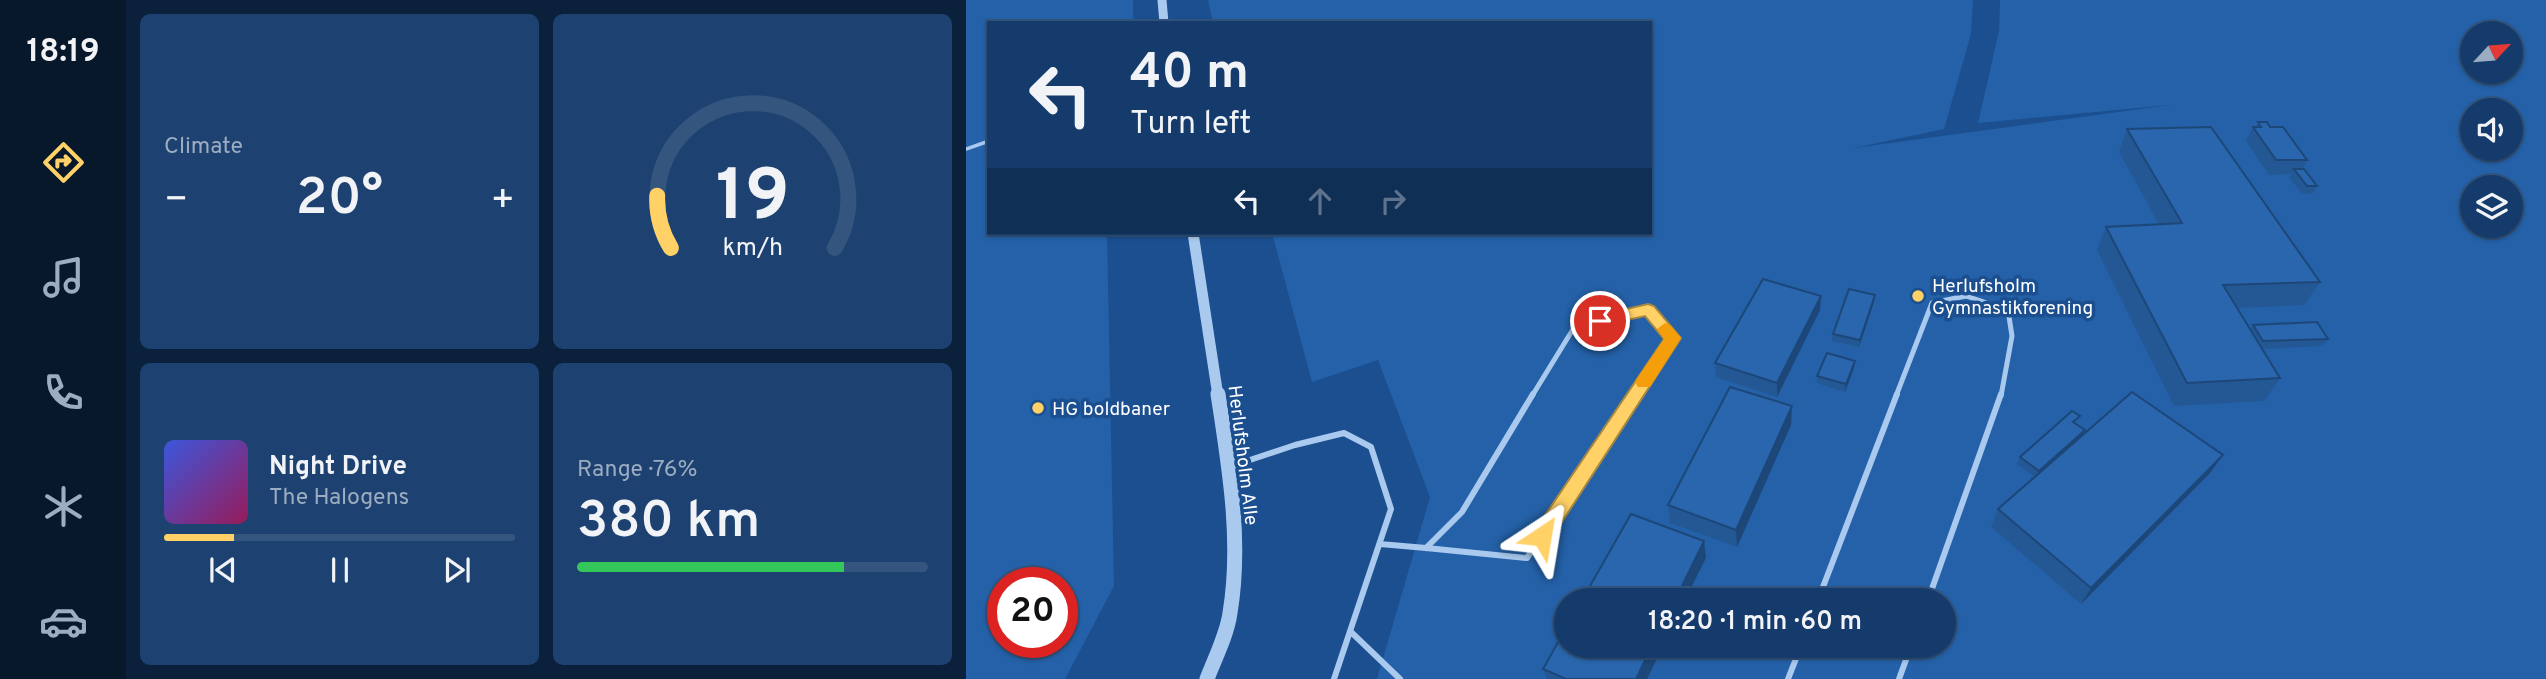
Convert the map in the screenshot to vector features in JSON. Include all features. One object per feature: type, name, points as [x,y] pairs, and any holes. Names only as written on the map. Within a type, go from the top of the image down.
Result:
[{"type":"street","points":[[1162,0],[1164,21]]},
{"type":"street","name":"Herlufsholm Alle","points":[[1193,235],[1229,467],[1236,542],[1230,615],[1207,679]]},
{"type":"lane","points":[[966,149],[987,142]]},
{"type":"lane","points":[[1823,588],[1932,303],[1966,296],[2008,310],[2012,335],[1999,405],[1932,588]]},
{"type":"lane","points":[[1380,544],[1425,549],[1527,558],[1673,338],[1648,310],[1575,326],[1462,512],[1425,549]]},
{"type":"lane","points":[[1229,467],[1295,445],[1344,433],[1371,447],[1391,509],[1334,679]]},
{"type":"lane","points":[[1350,631],[1400,679]]},
{"type":"lane","points":[[1788,679],[1796,658]]},
{"type":"lane","points":[[1899,679],[1907,658]]},
{"type":"shaded area","name":"HG boldbaner","points":[[966,0],[1133,0],[1133,21],[987,21],[987,235],[1107,235],[1114,586],[1078,654],[1078,567],[987,567],[987,658],[1076,658],[1065,679],[966,679]]},
{"type":"shaded area","name":"Herlufsholm Gymnastikforening","points":[[1208,0],[1973,0],[1971,34],[1944,129],[1854,148],[2170,105],[1978,123],[1999,31],[2000,0],[2546,0],[2546,679],[1377,679],[1430,497],[1378,360],[1312,382],[1273,235],[1652,235],[1652,21],[1213,21]]},
{"type":"building","points":[[2258,122],[2267,122],[2270,127],[2283,127],[2307,160],[2276,160],[2253,127],[2261,127]]},
{"type":"building","points":[[2211,127],[2320,282],[2223,285],[2280,378],[2187,383],[2106,227],[2182,223],[2127,129]]},
{"type":"building","points":[[2294,169],[2304,169],[2317,186],[2307,186]]},
{"type":"building","points":[[1763,279],[1821,296],[1777,383],[1715,363]]},
{"type":"building","points":[[1849,289],[1875,295],[1860,340],[1833,334]]},
{"type":"building","points":[[2317,322],[2328,339],[2263,341],[2253,325]]},
{"type":"building","points":[[1827,353],[1855,361],[1846,384],[1817,376]]},
{"type":"building","points":[[1730,387],[1792,406],[1736,530],[1668,505]]},
{"type":"building","points":[[2132,392],[2223,455],[2091,588],[1998,509]]},
{"type":"building","points":[[2072,411],[2080,416],[2073,422],[2085,430],[2039,471],[2020,457]]},
{"type":"building","points":[[1631,514],[1704,541],[1681,588],[1589,588]]},
{"type":"building","points":[[1554,649],[1554,658],[1646,658],[1636,679],[1566,679],[1543,669]]},
{"type":"slow traffic","points":[[1644,382],[1673,338],[1665,329]]},
{"type":"place","name":"Herlufsholm Gymnastikforening","points":[[1918,296]]},
{"type":"place","name":"HG boldbaner","points":[[1038,408]]},
{"type":"route","points":[[1542,536],[1673,338],[1648,310],[1600,321]]}]
